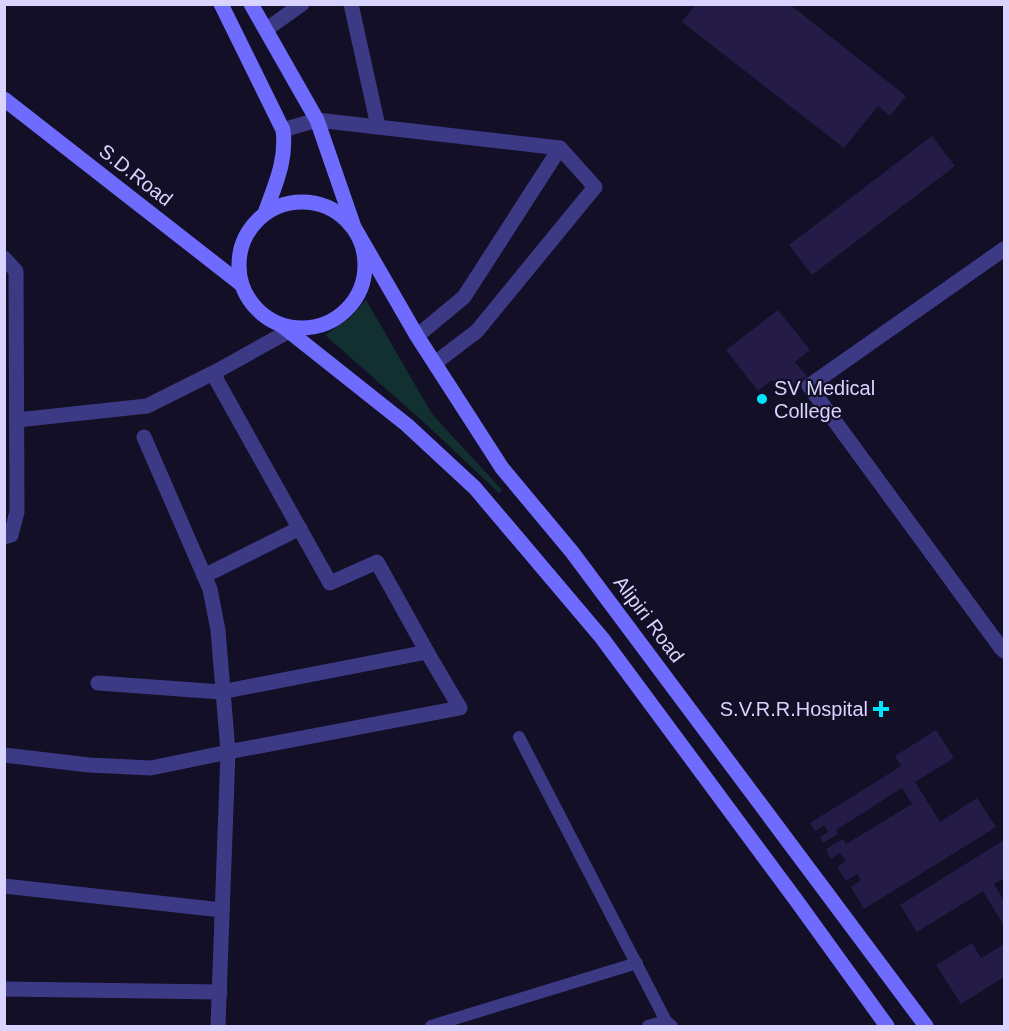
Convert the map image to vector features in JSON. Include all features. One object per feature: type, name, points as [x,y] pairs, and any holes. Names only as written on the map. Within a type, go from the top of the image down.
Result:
[{"type":"street","points":[[221,4],[283,130],[285,145],[283,163],[265,213]]},
{"type":"street","points":[[17,420],[147,406],[217,371],[285,328],[301,329],[321,326],[339,317],[353,303],[363,286],[366,266],[363,246],[354,227],[317,120],[251,4]]},
{"type":"street","points":[[267,29],[302,4]]},
{"type":"street","points":[[351,4],[378,126]]},
{"type":"street","name":"S.D.Road","points":[[4,99],[241,284]]},
{"type":"street","points":[[283,130],[317,120],[560,148],[595,187],[477,331],[435,363]]},
{"type":"street","points":[[417,336],[464,297],[560,148]]},
{"type":"street","points":[[354,227],[340,214],[323,205],[303,201],[283,204],[265,213],[250,227],[241,245],[238,264],[241,284],[249,302],[264,316],[285,328],[407,425],[475,488],[602,638],[887,1026]]},
{"type":"street","name":"Alipiri Road","points":[[354,227],[417,336],[502,468],[572,552],[926,1026]]},
{"type":"street","points":[[1005,249],[809,386],[1000,648],[1005,651]]},
{"type":"street","points":[[4,258],[16,271],[17,420],[17,512],[11,535],[4,537]]},
{"type":"street","points":[[4,755],[89,765],[151,768],[460,708],[377,562],[330,583],[216,379],[217,371]]},
{"type":"street","points":[[144,437],[210,589],[218,630],[221,692],[228,752],[218,1026]]},
{"type":"street","points":[[204,576],[300,528]]},
{"type":"street","points":[[98,683],[221,692],[427,652]]},
{"type":"street","points":[[4,886],[222,910]]},
{"type":"street","points":[[4,989],[220,992]]},
{"type":"lane","points":[[519,737],[669,1024],[648,1026]]},
{"type":"lane","points":[[431,1026],[637,963]]},
{"type":"green space","points":[[366,300],[432,414],[502,490],[499,493],[428,426],[325,335],[350,318]]},
{"type":"building","points":[[696,4],[789,4],[906,96],[890,116],[878,106],[844,148],[682,22]]},
{"type":"building","points":[[932,136],[955,166],[812,275],[789,245]]},
{"type":"building","points":[[778,310],[810,350],[795,362],[807,376],[783,394],[772,380],[758,391],[726,350]]},
{"type":"building","points":[[936,730],[954,758],[915,782],[940,822],[977,798],[996,827],[864,909],[851,887],[861,880],[857,874],[846,881],[837,867],[846,861],[840,853],[831,859],[826,849],[843,839],[846,844],[912,804],[902,788],[836,830],[838,834],[823,843],[820,837],[828,832],[824,825],[815,831],[810,823],[901,766],[895,756]]},
{"type":"building","points":[[1004,840],[1004,878],[994,884],[1004,901],[1004,926],[983,891],[917,932],[900,905]]},
{"type":"building","points":[[972,943],[981,958],[1004,944],[1004,977],[961,1004],[936,965]]},
{"type":"place","name":"SV Medical College","points":[[762,399]]},
{"type":"place","name":"S.V.R.R.Hospital","points":[[881,709]]}]
